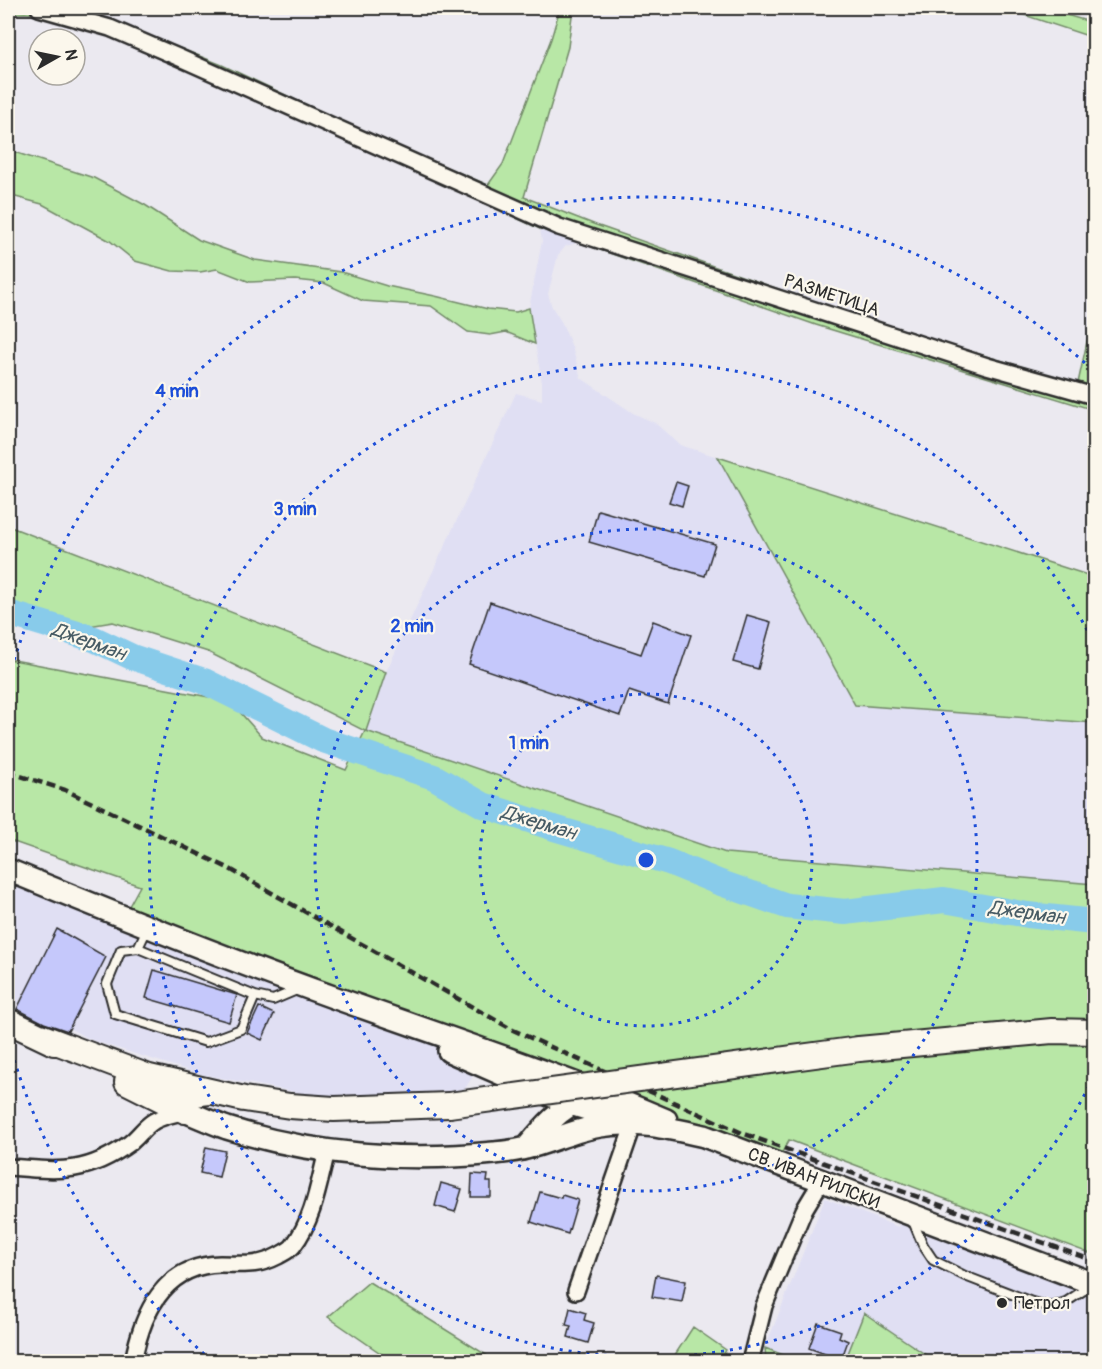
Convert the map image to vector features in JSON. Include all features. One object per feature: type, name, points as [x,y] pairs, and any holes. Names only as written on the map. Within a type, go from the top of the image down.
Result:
[{"type":"main road","points":[[8,1021],[184,1111],[187,1098],[210,1092]]},
{"type":"main road","points":[[40,1036],[149,1077],[244,1099],[290,1106],[334,1109],[449,1105],[859,1049],[1052,1032],[1095,1032]]},
{"type":"street","name":"РАЗМЕТИЦА","points":[[39,8],[120,32],[559,227],[987,366],[1089,394]]},
{"type":"street","points":[[8,870],[147,927],[305,987],[609,1096],[704,1136]]},
{"type":"street","points":[[331,996],[570,1104],[634,1123],[576,1291]]},
{"type":"street","points":[[526,1148],[570,1104],[588,1098],[609,1096]]},
{"type":"street","points":[[8,1167],[48,1170],[91,1165],[132,1142],[155,1120],[184,1111]]},
{"type":"street","name":"СВ. ИВАН РИЛСКИ","points":[[184,1111],[225,1128],[283,1143],[327,1151],[386,1155],[430,1156],[495,1153],[526,1148],[600,1126],[634,1123],[664,1127],[704,1136],[1094,1284]]},
{"type":"street","points":[[133,1362],[136,1342],[148,1312],[166,1286],[181,1274],[196,1267],[218,1264],[257,1264],[292,1248],[307,1223],[327,1151]]},
{"type":"street","points":[[750,1362],[764,1306],[804,1210],[822,1180]]},
{"type":"lane","points":[[138,948],[147,927]]},
{"type":"lane","points":[[255,996],[241,1029],[206,1042],[115,1014],[107,984],[121,950],[138,948],[255,996],[273,1000],[305,987]]},
{"type":"lane","points":[[910,1214],[923,1245],[933,1260],[965,1276],[1032,1302],[1051,1307],[1066,1302],[1094,1284]]},
{"type":"path","points":[[1089,394],[1095,349]]},
{"type":"shaded area","points":[[540,229],[580,242],[566,246],[558,255],[548,294],[572,347],[581,378],[633,413],[655,423],[680,445],[718,457],[855,705],[1094,723],[1094,884],[727,853],[365,731],[386,672],[516,393],[542,400],[542,383],[529,308],[542,241]]},
{"type":"shaded area","points":[[8,870],[331,996],[480,1065],[455,1104],[375,1109],[200,1074],[94,1041],[8,998]]},
{"type":"shaded area","points":[[825,1198],[898,1227],[903,1211],[1094,1284],[1094,1361],[935,1361],[864,1313],[845,1361],[799,1361],[765,1348]]},
{"type":"green space","points":[[8,8],[79,8],[222,65],[358,129],[488,185],[503,164],[551,39],[560,8],[573,8],[568,47],[524,197],[596,225],[887,327],[1078,383],[1094,310],[1094,410],[816,325],[540,229],[136,45],[87,29],[87,27],[46,16],[25,13],[8,14]]},
{"type":"green space","points":[[1003,8],[1042,8],[1094,23],[1094,38]]},
{"type":"green space","points":[[8,150],[94,178],[145,205],[199,240],[255,260],[341,272],[387,286],[488,309],[516,312],[529,308],[535,344],[506,332],[490,335],[468,332],[431,306],[363,301],[324,283],[295,280],[250,282],[217,269],[200,272],[172,271],[135,261],[110,241],[42,204],[8,195]]},
{"type":"green space","points":[[718,457],[1094,577],[1094,723],[855,705]]},
{"type":"green space","points":[[8,526],[386,672],[366,731],[726,853],[1094,884],[1094,1255],[789,1140],[776,1163],[123,917],[140,886],[8,840],[8,659],[230,701],[262,737],[346,770],[365,731],[208,652],[113,622],[40,634],[8,626]]},
{"type":"green space","points":[[369,1282],[496,1361],[392,1361],[328,1317]]},
{"type":"green space","points":[[864,1313],[935,1361],[845,1361]]},
{"type":"green space","points":[[693,1327],[726,1350],[720,1361],[671,1361]]},
{"type":"green space","points":[[765,1348],[799,1361],[766,1361]]},
{"type":"building","points":[[676,482],[688,486],[682,506],[669,502]]},
{"type":"building","points":[[598,510],[715,544],[705,576],[589,542]]},
{"type":"building","points":[[490,602],[641,654],[653,621],[691,635],[668,704],[629,691],[620,716],[469,664]]},
{"type":"building","points":[[747,615],[771,622],[758,669],[733,662]]},
{"type":"building","points":[[57,929],[106,957],[68,1031],[44,1023],[17,1009]]},
{"type":"building","points":[[154,970],[237,995],[229,1022],[146,998]]},
{"type":"building","points":[[259,1007],[274,1014],[262,1040],[247,1033]]},
{"type":"building","points":[[206,1147],[225,1151],[219,1177],[200,1173]]},
{"type":"building","points":[[472,1174],[488,1175],[487,1182],[491,1182],[491,1197],[471,1197]]},
{"type":"building","points":[[441,1183],[462,1189],[455,1212],[435,1206]]},
{"type":"building","points":[[540,1192],[578,1200],[568,1234],[531,1222]]},
{"type":"building","points":[[656,1275],[686,1281],[682,1302],[652,1297]]},
{"type":"building","points":[[570,1308],[586,1313],[584,1320],[594,1323],[588,1343],[568,1337],[571,1326],[566,1325]]},
{"type":"building","points":[[818,1323],[841,1331],[839,1337],[848,1341],[841,1360],[809,1348]]},
{"type":"waterway","name":"Джерман","points":[[8,613],[94,639],[132,657],[204,681],[323,740],[434,777],[483,805],[669,862],[787,906],[845,912],[944,900],[1028,915],[1094,922]]},
{"type":"railway","points":[[8,772],[65,790],[228,868],[513,1030],[742,1133],[1094,1261]]},
{"type":"place","name":"Петрол","points":[[1002,1303]]}]
